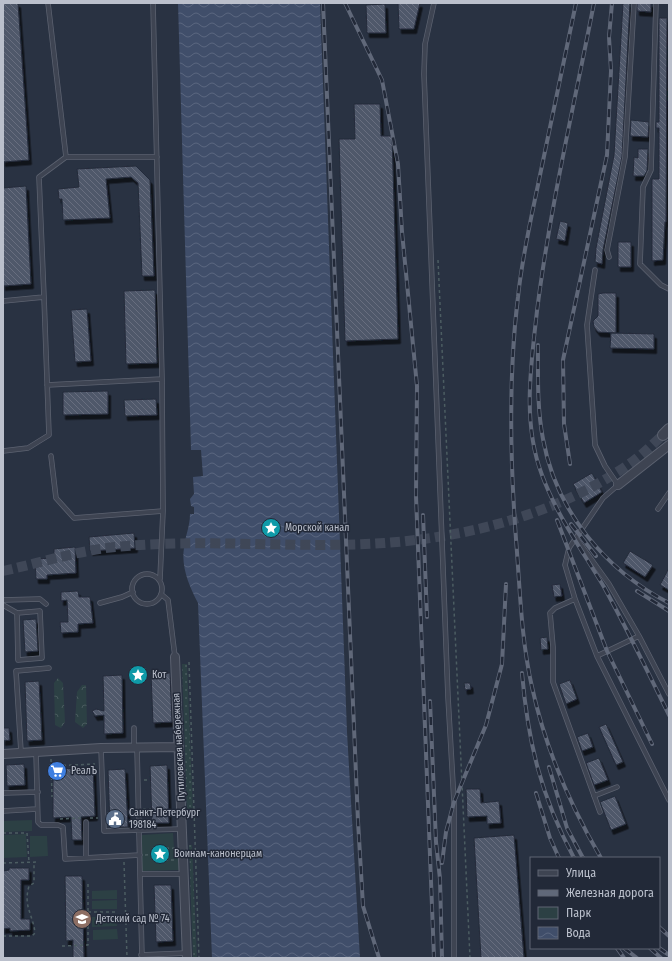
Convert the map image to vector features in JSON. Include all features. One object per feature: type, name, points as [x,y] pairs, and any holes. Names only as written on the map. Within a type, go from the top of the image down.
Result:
[{"type":"street","points":[[618,484],[669,445]]},
{"type":"street","name":"Путиловская набережная","points":[[175,657],[185,874],[187,956]]},
{"type":"street","points":[[3,754],[101,748],[178,747]]},
{"type":"lane","points":[[48,3],[66,157]]},
{"type":"lane","points":[[153,3],[162,379],[163,511],[160,579],[162,585],[161,594],[156,601],[145,604],[135,598],[133,592],[134,581],[138,576],[150,573],[160,579]]},
{"type":"lane","points":[[434,3],[425,44],[424,74],[448,697],[454,802],[454,958]]},
{"type":"lane","points":[[608,257],[607,250],[625,157],[634,3]]},
{"type":"lane","points":[[656,3],[652,170],[643,187],[640,264],[661,285],[669,289]]},
{"type":"lane","points":[[3,451],[28,448],[49,435],[39,177],[66,157],[157,157]]},
{"type":"lane","points":[[595,270],[587,325],[595,445],[605,466],[618,484],[603,498],[569,548],[565,565],[575,599],[597,656],[669,800]]},
{"type":"lane","points":[[3,301],[44,297]]},
{"type":"lane","points":[[47,385],[162,379]]},
{"type":"lane","points":[[51,456],[56,498],[74,518],[163,511]]},
{"type":"lane","points":[[658,509],[669,493]]},
{"type":"lane","points":[[576,538],[608,584],[639,636],[669,694]]},
{"type":"lane","points":[[100,603],[122,597],[133,592]]},
{"type":"lane","points":[[161,594],[168,600],[175,657]]},
{"type":"lane","points":[[3,600],[40,599],[46,604]]},
{"type":"lane","points":[[575,599],[555,608],[550,613],[553,647],[553,682],[600,812]]},
{"type":"lane","points":[[3,605],[17,613],[40,611],[42,658],[18,660],[17,613]]},
{"type":"lane","points":[[597,656],[639,636]]},
{"type":"lane","points":[[21,752],[16,671],[49,668]]},
{"type":"lane","points":[[134,728],[140,855],[141,956],[187,956]]},
{"type":"lane","points":[[101,748],[104,831],[182,829]]},
{"type":"lane","points":[[36,752],[38,822],[41,825],[57,825],[62,827],[65,859],[140,855]]},
{"type":"lane","points":[[594,796],[617,787]]},
{"type":"lane","points":[[3,794],[38,792]]},
{"type":"lane","points":[[3,811],[37,809]]},
{"type":"lane","points":[[86,822],[86,858]]},
{"type":"lane","points":[[140,874],[185,874]]},
{"type":"path","points":[[438,258],[470,958]]},
{"type":"path","points":[[189,662],[199,958]]},
{"type":"path","points":[[51,759],[52,798]]},
{"type":"path","points":[[51,766],[101,764]]},
{"type":"path","points":[[139,780],[150,780]]},
{"type":"path","points":[[140,809],[151,808]]},
{"type":"path","points":[[57,825],[58,819],[104,818]]},
{"type":"path","points":[[3,833],[27,833],[29,862]]},
{"type":"path","points":[[177,848],[154,849],[155,860],[177,860]]},
{"type":"path","points":[[163,849],[163,860]]},
{"type":"path","points":[[140,855],[155,854]]},
{"type":"path","points":[[124,856],[128,958]]},
{"type":"path","points":[[3,936],[32,936],[35,933],[33,918],[26,906],[26,895],[29,886],[34,883],[34,862]]},
{"type":"path","points":[[3,863],[38,862]]},
{"type":"path","points":[[62,946],[88,945],[88,883]]},
{"type":"path","points":[[88,912],[116,912]]},
{"type":"green space","points":[[182,664],[187,664],[193,812],[187,813]]},
{"type":"green space","points":[[58,678],[63,683],[65,722],[61,728],[55,725],[54,683]]},
{"type":"green space","points":[[82,685],[86,685],[87,724],[83,728],[75,722],[77,692]]},
{"type":"green space","points":[[32,820],[32,831],[3,832],[3,821]]},
{"type":"green space","points":[[173,833],[174,848],[179,848],[180,870],[142,871],[142,835]]},
{"type":"green space","points":[[26,834],[27,857],[3,858],[3,835]]},
{"type":"green space","points":[[30,836],[47,836],[48,856],[30,857]]},
{"type":"green space","points":[[189,845],[192,845],[197,958],[193,958]]},
{"type":"green space","points":[[117,890],[117,899],[92,899],[92,891]]},
{"type":"green space","points":[[117,900],[117,909],[92,909],[92,901]]},
{"type":"green space","points":[[116,916],[117,926],[92,927],[92,917]]},
{"type":"green space","points":[[117,929],[118,939],[93,940],[93,930]]},
{"type":"water","name":"Морской канал","points":[[178,3],[320,3],[347,732],[360,958],[212,958],[198,603],[186,576],[183,555],[190,514],[194,514],[194,507],[191,506],[190,499],[194,494],[193,477],[203,476],[201,450],[191,450]]},
{"type":"building","points":[[3,3],[18,3],[29,160],[3,162]]},
{"type":"building","points":[[398,3],[420,3],[414,29],[399,29]]},
{"type":"building","points":[[623,3],[630,3],[622,157],[603,250],[602,264],[595,262],[596,248],[614,155]]},
{"type":"building","points":[[637,3],[651,3],[651,12],[637,11]]},
{"type":"building","points":[[385,4],[386,33],[367,33],[366,5]]},
{"type":"building","points":[[659,18],[667,18],[666,222],[663,260],[652,261],[652,179],[659,179],[659,128],[656,128],[656,122],[659,122]]},
{"type":"building","points":[[354,104],[380,104],[381,136],[392,136],[398,339],[345,341],[339,139],[355,139]]},
{"type":"building","points":[[631,120],[649,122],[648,137],[630,136]]},
{"type":"building","points":[[638,149],[648,149],[647,171],[644,176],[633,176],[634,157],[638,158]]},
{"type":"building","points":[[136,166],[150,180],[154,276],[142,276],[138,183],[131,177],[106,179],[110,218],[63,220],[62,199],[59,199],[58,189],[79,187],[77,169]]},
{"type":"building","points":[[26,186],[31,284],[3,286],[3,188]]},
{"type":"building","points":[[560,221],[568,223],[565,241],[556,239]]},
{"type":"building","points":[[618,242],[631,242],[631,267],[618,267]]},
{"type":"building","points":[[155,290],[157,363],[126,364],[124,291]]},
{"type":"building","points":[[616,293],[616,333],[598,332],[594,327],[593,321],[598,316],[598,294]]},
{"type":"building","points":[[87,309],[91,361],[75,362],[71,310]]},
{"type":"building","points":[[611,333],[654,334],[654,349],[610,348]]},
{"type":"building","points":[[108,391],[108,414],[63,415],[63,392]]},
{"type":"building","points":[[156,399],[157,415],[125,416],[124,400]]},
{"type":"building","points":[[592,473],[602,492],[584,503],[573,484]]},
{"type":"building","points":[[134,533],[135,548],[90,551],[89,537]]},
{"type":"building","points":[[75,547],[76,573],[47,575],[47,579],[36,579],[35,559],[54,558],[54,549]]},
{"type":"building","points":[[630,551],[653,565],[645,577],[623,563]]},
{"type":"building","points":[[669,568],[669,590],[660,585]]},
{"type":"building","points":[[560,584],[562,596],[554,597],[552,585]]},
{"type":"building","points":[[78,591],[79,597],[90,597],[93,623],[78,624],[78,632],[61,633],[60,622],[68,622],[67,600],[61,601],[61,592]]},
{"type":"building","points":[[36,619],[38,651],[25,652],[23,620]]},
{"type":"building","points":[[547,637],[548,649],[541,650],[540,638]]},
{"type":"building","points":[[170,673],[172,722],[153,723],[151,674]]},
{"type":"building","points":[[122,675],[123,733],[104,734],[104,715],[95,716],[92,711],[96,709],[104,711],[103,676]]},
{"type":"building","points":[[570,680],[577,699],[566,704],[559,684]]},
{"type":"building","points":[[39,681],[42,740],[27,741],[25,682]]},
{"type":"building","points":[[464,683],[470,683],[471,689],[465,690]]},
{"type":"building","points":[[606,724],[623,762],[616,765],[599,727]]},
{"type":"building","points":[[3,728],[9,728],[10,740],[3,741]]},
{"type":"building","points":[[588,733],[593,747],[582,751],[577,737]]},
{"type":"building","points":[[599,758],[608,780],[594,785],[586,763]]},
{"type":"building","points":[[24,764],[25,785],[7,786],[6,765]]},
{"type":"building","points":[[167,765],[169,823],[152,823],[150,766]]},
{"type":"building","points":[[93,768],[95,816],[81,817],[82,840],[72,840],[71,817],[53,818],[53,769]]},
{"type":"building","points":[[125,769],[128,827],[110,827],[108,770]]},
{"type":"building","points":[[466,789],[480,789],[481,803],[499,801],[501,823],[487,824],[487,816],[467,817]]},
{"type":"building","points":[[615,796],[626,824],[611,830],[600,802]]},
{"type":"building","points":[[514,835],[524,958],[481,958],[474,838]]},
{"type":"building","points":[[9,868],[29,868],[29,880],[21,880],[21,919],[30,919],[30,930],[10,931],[10,928],[3,929],[3,871],[9,870]]},
{"type":"building","points":[[65,876],[82,876],[84,958],[73,958],[73,940],[66,941]]},
{"type":"building","points":[[154,885],[171,885],[173,941],[156,942]]},
{"type":"tunnel","points":[[3,571],[72,554],[115,547],[148,544],[216,543],[351,545],[416,540],[449,535],[514,519],[575,495],[604,480],[632,462],[663,435]]},
{"type":"railway","points":[[323,3],[358,821],[363,906],[379,958]]},
{"type":"railway","points":[[345,3],[382,80],[398,164],[402,232],[417,386],[416,496],[434,958]]},
{"type":"railway","points":[[576,3],[522,267],[515,327],[511,387],[511,448],[521,613],[528,669],[537,709],[551,753],[569,796],[600,857]]},
{"type":"railway","points":[[594,3],[555,195],[542,272],[532,352],[530,394],[532,435],[542,475],[555,505],[604,587],[669,715]]},
{"type":"railway","points":[[570,464],[564,424],[563,360],[607,155],[611,71],[609,37],[612,3]]},
{"type":"railway","points":[[538,345],[538,392],[541,427],[550,465],[559,490],[572,514],[587,536],[604,556],[624,574],[669,603]]},
{"type":"railway","points":[[423,515],[427,617]]},
{"type":"railway","points":[[557,520],[607,651],[652,744]]},
{"type":"railway","points":[[571,524],[596,556]]},
{"type":"railway","points":[[442,863],[446,832],[454,802],[486,725],[502,664],[506,584]]},
{"type":"railway","points":[[637,591],[669,611]]},
{"type":"railway","points":[[522,673],[528,723],[538,768],[553,813],[574,857]]},
{"type":"railway","points":[[430,701],[436,842],[440,879],[442,958]]},
{"type":"railway","points":[[549,767],[567,828],[582,857]]},
{"type":"railway","points":[[536,793],[550,838],[559,857]]},
{"type":"railway","points":[[660,928],[669,936]]},
{"type":"railway","points":[[618,949],[624,958]]},
{"type":"railway","points":[[625,949],[637,958]]},
{"type":"railway","points":[[651,949],[661,958]]},
{"type":"railway","points":[[660,949],[669,955]]},
{"type":"place","name":"Морской канал","points":[[271,528]]},
{"type":"place","name":"Кот","points":[[138,675]]},
{"type":"place","name":"РеалЪ","points":[[57,771]]},
{"type":"place","name":"Санкт-Петербург 198184","points":[[115,819]]},
{"type":"place","name":"Воинам-канонерцам","points":[[160,854]]},
{"type":"place","name":"Детский сад № 74","points":[[82,919]]}]
